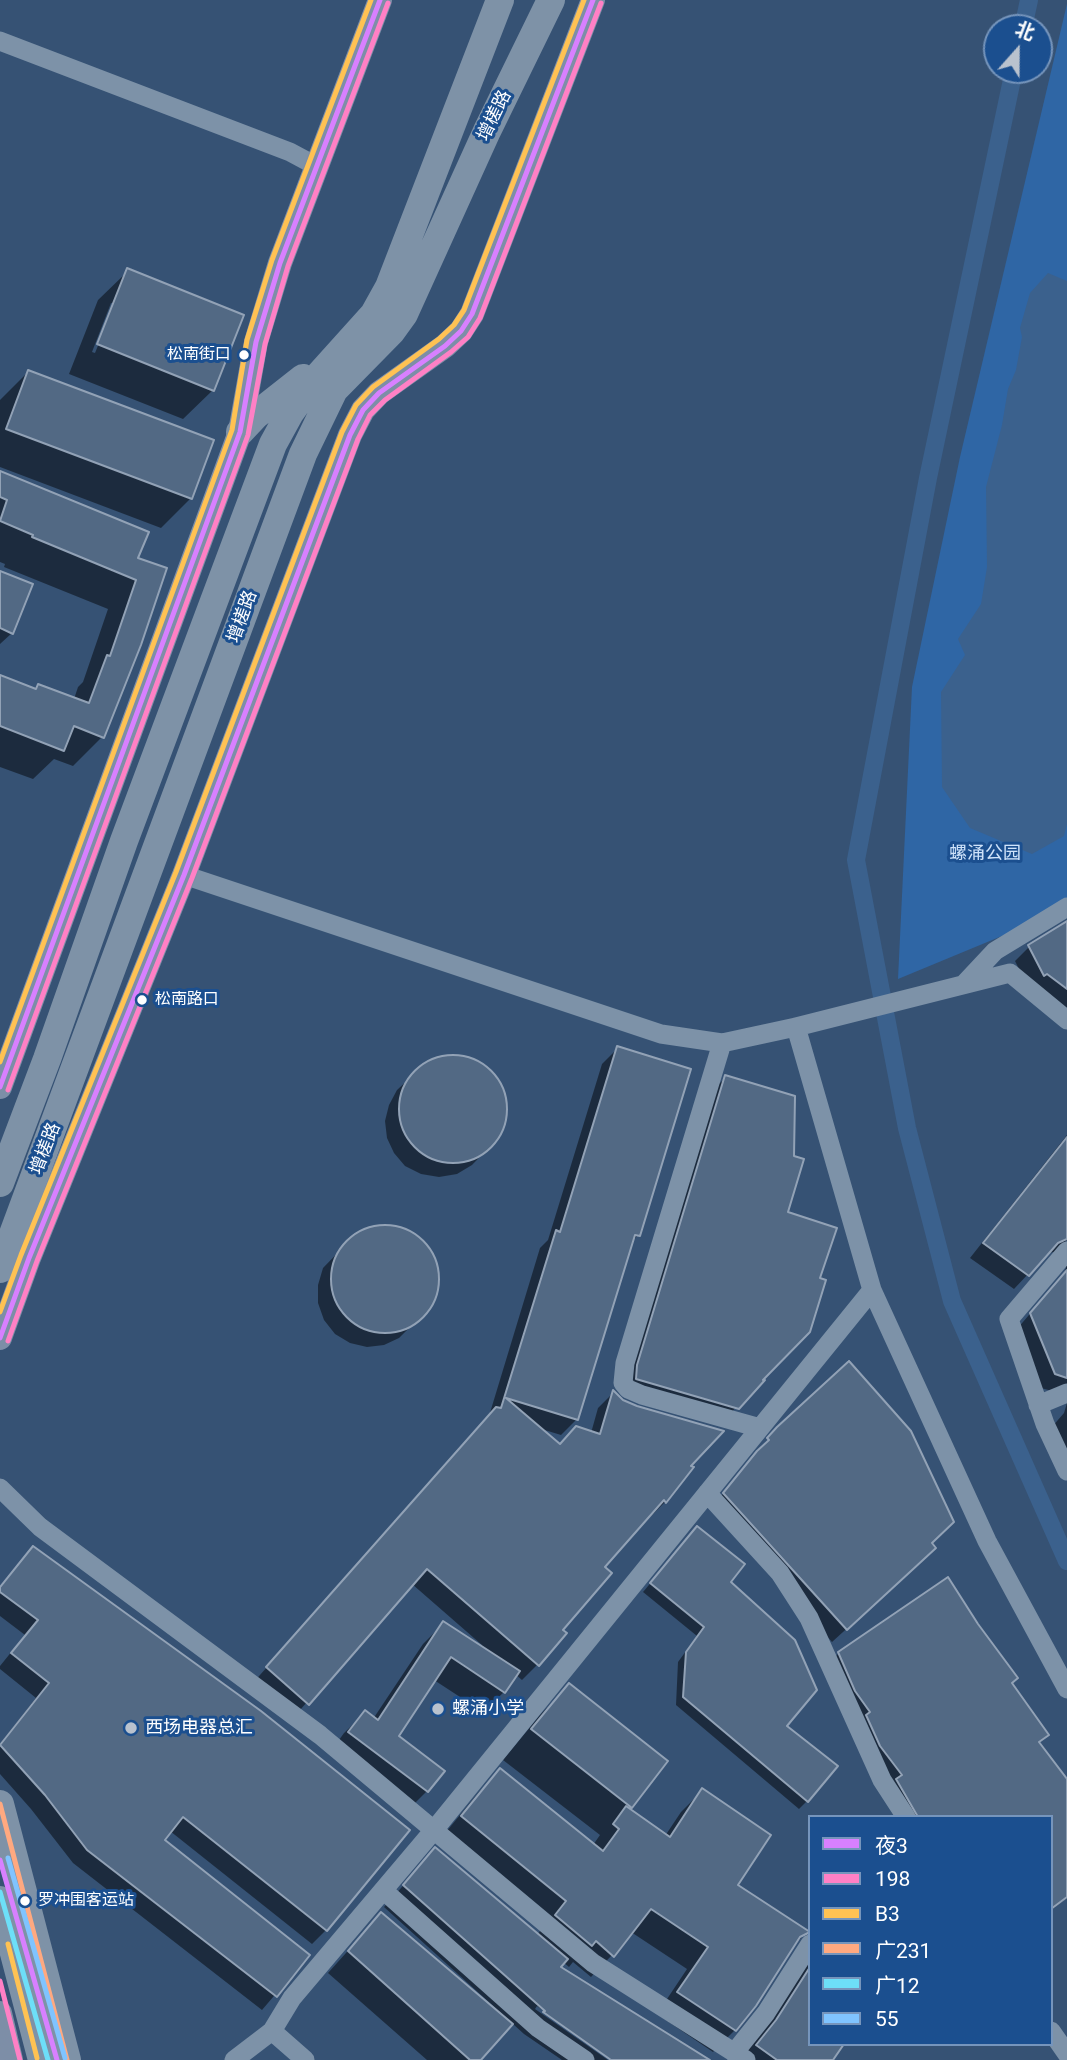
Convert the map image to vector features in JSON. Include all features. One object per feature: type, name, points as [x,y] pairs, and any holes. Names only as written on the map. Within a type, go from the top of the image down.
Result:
[{"type":"highway","name":"增槎路","points":[[0,1182],[273,444],[290,413],[311,384],[374,314],[389,287],[500,0]]},
{"type":"highway","points":[[391,332],[404,291],[518,0]]},
{"type":"highway","name":"增槎路","points":[[0,1269],[303,454],[334,390],[391,332],[404,314],[487,131],[551,0]]},
{"type":"highway","points":[[240,432],[267,407],[347,344]]},
{"type":"highway","points":[[0,1804],[67,2060]]},
{"type":"highway","points":[[0,1900],[42,2060]]},
{"type":"main road","points":[[0,1087],[240,432],[256,342],[280,263],[380,0]]},
{"type":"main road","name":"增槎路","points":[[0,1338],[38,1234],[184,875],[350,435],[363,410],[379,393],[445,346],[461,331],[472,314],[593,0]]},
{"type":"main road","points":[[0,1860],[57,2060]]},
{"type":"main road","points":[[0,1946],[29,2060]]},
{"type":"main road","points":[[0,2013],[11,2060]]},
{"type":"street","points":[[0,41],[290,152],[318,167]]},
{"type":"street","points":[[184,875],[661,1034],[722,1043],[1010,973],[1067,1020]]},
{"type":"street","points":[[964,984],[995,951],[1067,907]]},
{"type":"street","points":[[796,1027],[872,1290],[987,1541],[1067,1689]]},
{"type":"street","points":[[722,1043],[625,1363],[623,1383],[628,1389],[642,1395],[760,1428]]},
{"type":"street","points":[[1067,1251],[1009,1320],[1038,1405],[1067,1471]]},
{"type":"street","points":[[234,2060],[272,2031],[292,1998],[433,1830],[872,1290]]},
{"type":"street","points":[[1038,1405],[1067,1393]]},
{"type":"street","points":[[0,1489],[40,1527],[320,1735],[593,1963],[740,2056],[808,1947]]},
{"type":"street","points":[[708,1493],[780,1573],[809,1618],[882,1780],[905,1815]]},
{"type":"street","points":[[383,1890],[538,2028],[585,2060]]},
{"type":"street","points":[[272,2031],[305,2060]]},
{"type":"street","points":[[1053,2034],[1067,2053]]},
{"type":"green space","name":"螺涌公园","points":[[1067,4],[1067,909],[898,979],[912,687],[960,457],[1048,84],[1053,84],[1053,63]]},
{"type":"shaded area","points":[[1048,273],[1067,281],[1067,824],[1064,836],[1032,854],[970,828],[942,787],[941,692],[965,655],[958,639],[981,604],[987,567],[986,487],[1008,389],[1016,370],[1022,337],[1020,328],[1030,293]]},
{"type":"building","points":[[127,268],[244,315],[214,391],[97,344]]},
{"type":"building","points":[[28,370],[214,440],[192,499],[6,429]]},
{"type":"building","points":[[0,471],[149,532],[138,558],[167,568],[141,645],[104,738],[74,726],[64,751],[0,726],[0,675],[36,689],[38,684],[89,703],[107,655],[110,656],[136,580],[0,521],[7,500],[0,497]]},
{"type":"building","points":[[0,571],[33,584],[13,634],[0,628]]},
{"type":"building","points":[[1067,921],[1067,989],[1047,974],[1044,976],[1028,945]]},
{"type":"building","points":[[617,1046],[691,1069],[640,1236],[635,1235],[578,1420],[506,1398],[560,1444],[576,1426],[600,1434],[613,1390],[623,1400],[637,1406],[724,1431],[691,1466],[694,1467],[666,1503],[664,1500],[605,1567],[612,1573],[563,1630],[567,1633],[539,1666],[427,1569],[309,1705],[266,1667],[496,1407],[501,1408],[556,1230],[560,1232]]},
{"type":"building","points":[[453,1055],[474,1059],[491,1071],[503,1088],[507,1109],[503,1130],[491,1147],[474,1159],[453,1163],[432,1159],[415,1147],[403,1130],[399,1109],[403,1088],[415,1071],[432,1059]]},
{"type":"building","points":[[725,1075],[795,1096],[794,1156],[804,1159],[788,1212],[837,1228],[820,1278],[826,1280],[810,1332],[739,1409],[636,1379],[637,1365]]},
{"type":"building","points":[[1067,1137],[1067,1239],[1058,1243],[1029,1276],[983,1243]]},
{"type":"building","points":[[385,1225],[406,1229],[423,1241],[435,1258],[439,1279],[435,1300],[423,1317],[406,1329],[385,1333],[364,1329],[347,1317],[335,1300],[331,1279],[335,1258],[347,1241],[364,1229]]},
{"type":"building","points":[[1067,1270],[1067,1378],[1055,1374],[1030,1313]]},
{"type":"building","points":[[849,1361],[911,1431],[954,1522],[932,1543],[936,1548],[847,1630],[723,1493],[777,1427]]},
{"type":"building","points":[[697,1526],[745,1564],[731,1582],[795,1640],[817,1690],[787,1726],[838,1766],[808,1802],[683,1697],[686,1652],[704,1627],[650,1583]]},
{"type":"building","points":[[33,1546],[261,1711],[410,1830],[327,1931],[183,1817],[165,1840],[310,1955],[277,1997],[87,1850],[45,1795],[0,1745],[49,1683],[11,1653],[38,1620],[0,1592],[0,1587]]},
{"type":"building","points":[[948,1577],[978,1624],[1018,1678],[1012,1683],[1049,1735],[1039,1742],[1067,1779],[1067,1897],[1053,1908],[1053,1815],[917,1815],[896,1779],[902,1775],[880,1746],[866,1715],[870,1712],[855,1691],[838,1652]]},
{"type":"building","points":[[443,1621],[520,1671],[505,1693],[451,1657],[399,1736],[445,1771],[428,1792],[348,1732],[365,1710],[378,1720]]},
{"type":"building","points":[[569,1683],[668,1761],[632,1808],[531,1729]]},
{"type":"building","points":[[500,1768],[603,1851],[619,1829],[613,1824],[626,1806],[670,1837],[702,1788],[771,1835],[738,1885],[808,1933],[800,1937],[756,2006],[736,2031],[677,1992],[708,1947],[651,1909],[614,1957],[596,1941],[592,1946],[555,1915],[566,1901],[461,1816]]},
{"type":"building","points":[[435,1847],[568,1959],[561,1967],[710,2060],[611,2060],[543,2012],[545,2011],[403,1885]]},
{"type":"building","points":[[381,1912],[513,2024],[481,2060],[470,2060],[348,1951]]},
{"type":"building","points":[[808,1970],[808,2046],[843,2046],[833,2060],[777,2060],[756,2045],[776,2020]]},
{"type":"waterway","points":[[1026,14],[1029,0]]},
{"type":"waterway","points":[[1011,84],[928,478],[856,860],[907,1128],[952,1301],[1067,1561]]},
{"type":"transit line","name":"B3","points":[[0,1062],[232,430],[247,340],[272,260],[371,0]]},
{"type":"transit line","name":"夜3","points":[[0,1087],[240,432],[256,342],[280,263],[380,0]]},
{"type":"transit line","name":"B3","points":[[0,1312],[176,872],[342,432],[356,405],[373,387],[439,339],[454,325],[464,310],[584,0]]},
{"type":"transit line","name":"夜3","points":[[0,1338],[29,1258],[184,875],[350,435],[363,410],[379,393],[445,346],[461,331],[472,314],[593,0]]},
{"type":"transit line","name":"198","points":[[8,1090],[248,435],[265,344],[288,266],[388,3]]},
{"type":"transit line","name":"198","points":[[8,1341],[37,1261],[192,878],[358,439],[370,415],[385,400],[451,352],[468,337],[480,318],[601,3]]},
{"type":"transit line","name":"广231","points":[[0,1804],[67,2060]]},
{"type":"transit line","name":"55","points":[[8,1858],[65,2058]]},
{"type":"transit line","name":"夜3","points":[[0,1860],[57,2060]]},
{"type":"transit line","name":"广12","points":[[0,1892],[48,2060]]},
{"type":"transit line","name":"B3","points":[[8,1944],[37,2058]]},
{"type":"transit line","name":"198","points":[[0,1981],[20,2060]]},
{"type":"place","name":"松南街口","points":[[244,355]]},
{"type":"place","name":"松南路口","points":[[142,1000]]},
{"type":"place","name":"螺涌小学","points":[[438,1709]]},
{"type":"place","name":"西场电器总汇","points":[[131,1728]]},
{"type":"place","name":"罗冲围客运站","points":[[25,1901]]}]
